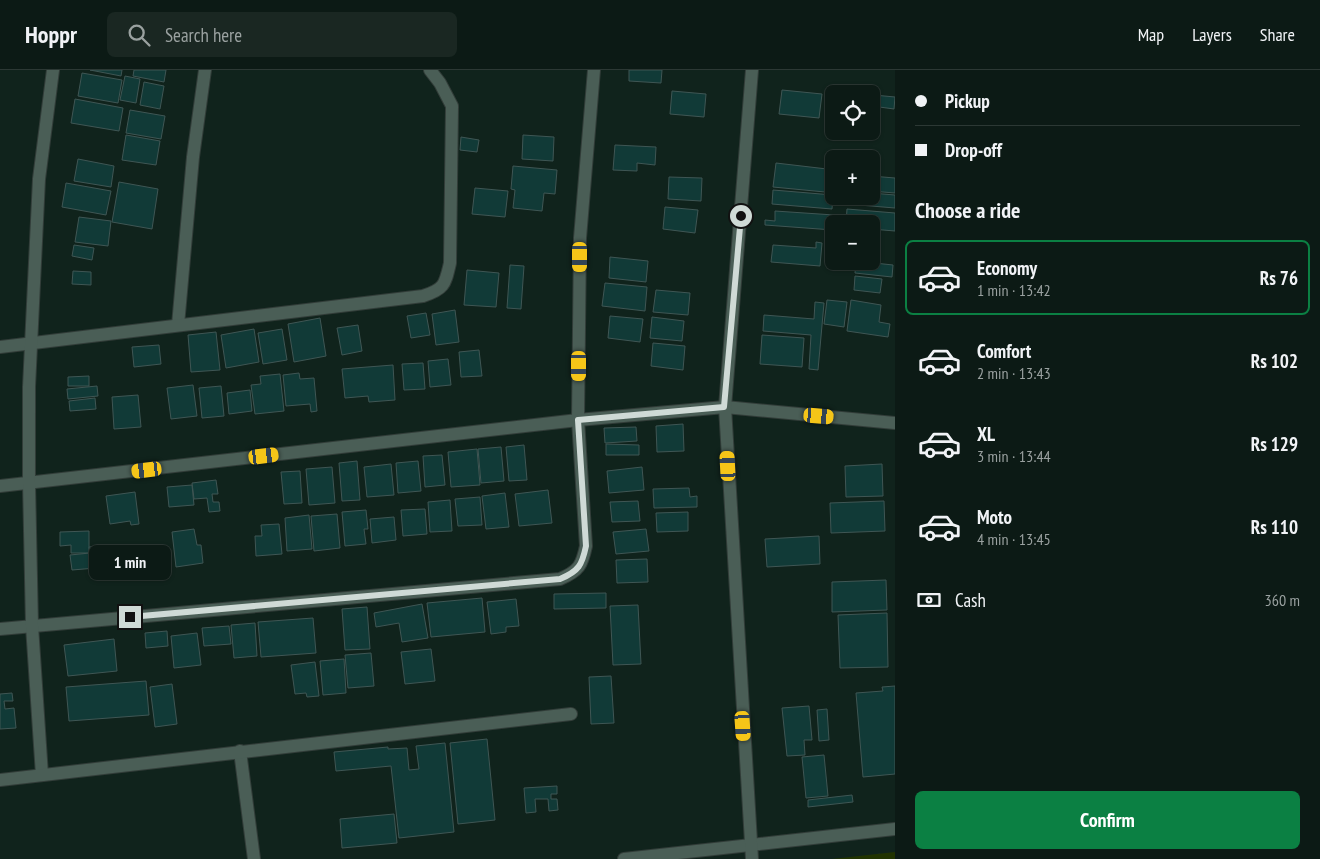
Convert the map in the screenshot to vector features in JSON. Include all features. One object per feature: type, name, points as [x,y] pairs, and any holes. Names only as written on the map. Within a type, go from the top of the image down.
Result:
[{"type":"street","points":[[42,775],[32,626],[29,483],[32,343],[39,179],[53,70]]},
{"type":"street","points":[[178,326],[193,157],[205,70]]},
{"type":"street","points":[[0,346],[178,326],[423,296],[434,293],[444,284],[450,264],[452,106],[440,83],[430,70]]},
{"type":"street","points":[[0,629],[560,579],[571,574],[582,562],[586,546],[578,420],[580,238],[594,70]]},
{"type":"street","points":[[752,70],[724,407],[752,859]]},
{"type":"street","points":[[0,486],[578,420],[724,407],[895,422]]},
{"type":"street","points":[[0,780],[571,714]]},
{"type":"street","points":[[240,751],[254,859]]},
{"type":"street","points":[[624,859],[895,829]]},
{"type":"green space","points":[[895,852],[895,859],[832,859]]},
{"type":"building","points":[[90,70],[122,70],[121,76]]},
{"type":"building","points":[[134,70],[166,70],[164,82],[133,76]]},
{"type":"building","points":[[629,70],[662,70],[661,83],[629,81]]},
{"type":"building","points":[[82,73],[122,80],[118,103],[78,96]]},
{"type":"building","points":[[125,76],[140,79],[136,103],[120,100]]},
{"type":"building","points":[[144,82],[164,86],[160,109],[140,105]]},
{"type":"building","points":[[782,90],[822,94],[819,118],[779,114]]},
{"type":"building","points":[[672,91],[706,94],[704,117],[670,114]]},
{"type":"building","points":[[880,96],[895,97],[894,109],[880,107]]},
{"type":"building","points":[[75,99],[123,108],[119,131],[71,123]]},
{"type":"building","points":[[130,110],[165,116],[161,139],[126,133]]},
{"type":"building","points":[[126,135],[160,141],[156,165],[122,160]]},
{"type":"building","points":[[523,135],[554,137],[553,161],[522,159]]},
{"type":"building","points":[[461,137],[479,140],[477,152],[460,150]]},
{"type":"building","points":[[615,145],[656,147],[655,165],[637,163],[637,171],[613,170]]},
{"type":"building","points":[[78,159],[114,166],[111,187],[74,181]]},
{"type":"building","points":[[776,163],[825,169],[825,192],[773,187]]},
{"type":"building","points":[[513,166],[557,170],[555,194],[544,193],[542,211],[513,208],[515,190],[511,189]]},
{"type":"building","points":[[669,177],[702,178],[701,201],[668,199]]},
{"type":"building","points":[[880,177],[895,178],[895,193],[880,192]]},
{"type":"building","points":[[119,182],[158,189],[152,229],[112,222]]},
{"type":"building","points":[[66,183],[111,191],[106,215],[62,207]]},
{"type":"building","points":[[475,188],[508,191],[505,217],[472,214]]},
{"type":"building","points":[[773,190],[825,194],[825,205],[832,205],[832,209],[772,204]]},
{"type":"building","points":[[880,194],[895,195],[895,208],[859,205],[880,205]]},
{"type":"building","points":[[665,207],[698,210],[695,233],[663,229]]},
{"type":"building","points":[[847,209],[895,213],[895,231],[880,230],[880,215],[847,215]]},
{"type":"building","points":[[775,211],[834,215],[825,215],[825,229],[765,225],[765,220],[775,221]]},
{"type":"building","points":[[79,217],[111,221],[108,246],[75,242]]},
{"type":"building","points":[[816,242],[822,243],[820,266],[771,262],[773,245],[816,248]]},
{"type":"building","points":[[74,245],[94,248],[92,260],[72,256]]},
{"type":"building","points":[[610,257],[648,261],[646,282],[609,278]]},
{"type":"building","points":[[880,264],[893,265],[892,277],[855,273],[855,270],[880,270]]},
{"type":"building","points":[[510,265],[524,266],[521,309],[507,308]]},
{"type":"building","points":[[467,270],[499,273],[496,307],[464,305]]},
{"type":"building","points":[[73,271],[91,272],[91,285],[72,284]]},
{"type":"building","points":[[855,276],[882,279],[880,293],[854,290]]},
{"type":"building","points":[[605,283],[647,287],[645,311],[602,306]]},
{"type":"building","points":[[656,290],[690,293],[688,315],[653,312]]},
{"type":"building","points":[[827,300],[847,302],[844,327],[824,324]]},
{"type":"building","points":[[851,300],[881,305],[879,322],[890,324],[888,337],[847,331]]},
{"type":"building","points":[[815,302],[824,303],[818,370],[809,369],[811,335],[763,331],[764,315],[814,319]]},
{"type":"building","points":[[455,310],[459,342],[436,345],[432,314]]},
{"type":"building","points":[[426,313],[430,335],[411,338],[407,316]]},
{"type":"building","points":[[610,316],[643,319],[640,342],[608,338]]},
{"type":"building","points":[[652,317],[684,321],[682,341],[650,338]]},
{"type":"building","points":[[320,318],[326,356],[294,362],[288,324]]},
{"type":"building","points":[[358,325],[362,351],[342,355],[337,328]]},
{"type":"building","points":[[254,329],[259,362],[226,368],[221,335]]},
{"type":"building","points":[[282,329],[287,360],[263,364],[258,333]]},
{"type":"building","points":[[216,332],[220,370],[191,372],[188,335]]},
{"type":"building","points":[[762,335],[804,338],[802,367],[760,364]]},
{"type":"building","points":[[653,343],[685,346],[683,370],[651,366]]},
{"type":"building","points":[[159,345],[161,364],[134,367],[132,347]]},
{"type":"building","points":[[479,350],[482,376],[461,377],[459,352]]},
{"type":"building","points":[[448,359],[451,385],[430,387],[428,361]]},
{"type":"building","points":[[423,363],[425,389],[404,390],[402,364]]},
{"type":"building","points":[[393,365],[395,400],[369,402],[368,396],[345,398],[342,369]]},
{"type":"building","points":[[299,373],[300,379],[314,378],[317,411],[311,412],[310,404],[286,406],[283,375]]},
{"type":"building","points":[[280,374],[284,411],[255,414],[251,385],[261,384],[260,376]]},
{"type":"building","points":[[89,376],[89,386],[68,386],[68,377]]},
{"type":"building","points":[[193,385],[197,416],[171,419],[167,388]]},
{"type":"building","points":[[97,386],[98,396],[68,399],[67,389]]},
{"type":"building","points":[[221,386],[224,416],[202,418],[199,388]]},
{"type":"building","points":[[250,390],[252,411],[229,414],[227,393]]},
{"type":"building","points":[[138,395],[141,427],[114,429],[112,397]]},
{"type":"building","points":[[95,398],[96,409],[70,411],[69,401]]},
{"type":"building","points":[[683,424],[684,451],[657,452],[656,426]]},
{"type":"building","points":[[636,427],[637,441],[605,443],[604,428]]},
{"type":"building","points":[[606,444],[639,445],[639,455],[606,455]]},
{"type":"building","points":[[524,445],[527,480],[509,481],[506,447]]},
{"type":"building","points":[[501,447],[504,481],[481,483],[478,449]]},
{"type":"building","points":[[477,449],[480,485],[451,487],[448,452]]},
{"type":"building","points":[[442,455],[445,485],[425,487],[423,456]]},
{"type":"building","points":[[357,461],[360,500],[342,501],[339,463]]},
{"type":"building","points":[[418,461],[421,491],[398,493],[396,463]]},
{"type":"building","points":[[391,464],[394,495],[367,497],[364,467]]},
{"type":"building","points":[[882,464],[883,496],[846,497],[845,466]]},
{"type":"building","points":[[332,467],[335,503],[309,505],[306,469]]},
{"type":"building","points":[[642,467],[644,490],[609,493],[607,471]]},
{"type":"building","points":[[300,471],[302,503],[284,504],[281,472]]},
{"type":"building","points":[[216,480],[218,494],[212,494],[213,502],[219,502],[220,511],[209,512],[207,498],[194,499],[192,483]]},
{"type":"building","points":[[192,485],[194,505],[169,507],[167,487]]},
{"type":"building","points":[[689,488],[690,497],[697,496],[697,507],[654,508],[653,489]]},
{"type":"building","points":[[548,490],[552,523],[519,526],[515,494]]},
{"type":"building","points":[[135,492],[139,524],[131,525],[130,521],[110,524],[106,496]]},
{"type":"building","points":[[505,493],[509,527],[486,529],[482,496]]},
{"type":"building","points":[[480,497],[482,525],[458,526],[455,499]]},
{"type":"building","points":[[450,500],[452,531],[430,532],[428,502]]},
{"type":"building","points":[[638,501],[640,521],[612,522],[610,502]]},
{"type":"building","points":[[884,501],[885,531],[831,533],[830,503]]},
{"type":"building","points":[[425,509],[427,534],[403,536],[401,510]]},
{"type":"building","points":[[366,510],[368,529],[364,529],[366,544],[345,546],[342,512]]},
{"type":"building","points":[[688,512],[688,531],[657,532],[656,513]]},
{"type":"building","points":[[337,514],[340,548],[314,551],[311,516]]},
{"type":"building","points":[[309,515],[312,549],[287,551],[285,518]]},
{"type":"building","points":[[394,517],[396,540],[372,543],[370,519]]},
{"type":"building","points":[[279,524],[282,554],[256,556],[255,536],[262,536],[261,525]]},
{"type":"building","points":[[194,529],[197,545],[201,545],[203,563],[176,567],[172,532]]},
{"type":"building","points":[[646,529],[649,551],[616,554],[613,532]]},
{"type":"building","points":[[89,531],[89,553],[71,553],[71,545],[60,546],[60,532]]},
{"type":"building","points":[[819,536],[820,564],[767,567],[765,539]]},
{"type":"building","points":[[105,546],[108,567],[72,570],[70,555],[90,553],[89,547]]},
{"type":"building","points":[[647,559],[648,582],[617,583],[616,560]]},
{"type":"building","points":[[886,580],[887,610],[832,612],[832,582]]},
{"type":"building","points":[[606,593],[606,608],[554,609],[554,594]]},
{"type":"building","points":[[482,598],[485,632],[431,637],[427,603]]},
{"type":"building","points":[[516,599],[519,626],[506,627],[506,632],[491,634],[487,602]]},
{"type":"building","points":[[422,604],[428,638],[402,642],[399,623],[376,627],[374,613]]},
{"type":"building","points":[[638,605],[641,664],[613,665],[610,606]]},
{"type":"building","points":[[367,607],[370,649],[345,650],[342,609]]},
{"type":"building","points":[[887,613],[888,667],[840,668],[838,615]]},
{"type":"building","points":[[313,618],[316,653],[261,657],[258,622]]},
{"type":"building","points":[[255,623],[257,656],[234,658],[231,625]]},
{"type":"building","points":[[229,626],[231,644],[204,646],[202,628]]},
{"type":"building","points":[[167,631],[168,646],[146,648],[145,633]]},
{"type":"building","points":[[197,633],[201,665],[174,668],[171,636]]},
{"type":"building","points":[[114,639],[117,671],[68,676],[64,645]]},
{"type":"building","points":[[431,649],[435,681],[405,684],[401,652]]},
{"type":"building","points":[[371,653],[374,686],[348,688],[345,655]]},
{"type":"building","points":[[344,659],[346,693],[323,695],[320,661]]},
{"type":"building","points":[[315,662],[319,696],[307,697],[306,693],[295,694],[291,665]]},
{"type":"building","points":[[611,676],[614,723],[591,724],[589,677]]},
{"type":"building","points":[[146,681],[149,715],[69,721],[66,687]]},
{"type":"building","points":[[172,684],[177,724],[155,727],[150,687]]},
{"type":"building","points":[[895,686],[895,774],[863,777],[856,693],[883,691],[882,687]]},
{"type":"building","points":[[12,693],[13,701],[4,701],[5,709],[14,708],[16,728],[0,729],[0,694]]},
{"type":"building","points":[[809,706],[812,740],[804,740],[805,755],[787,756],[782,708]]},
{"type":"building","points":[[827,709],[829,740],[819,741],[817,710]]},
{"type":"building","points":[[487,739],[495,820],[458,824],[450,743]]},
{"type":"building","points":[[445,743],[454,832],[399,838],[391,766],[336,771],[334,752],[388,747],[388,749],[407,748],[409,770],[419,769],[416,746]]},
{"type":"building","points":[[824,755],[828,796],[806,798],[802,757]]},
{"type":"building","points":[[557,786],[557,794],[551,794],[551,799],[557,799],[558,810],[549,811],[548,799],[535,799],[536,812],[526,813],[524,788]]},
{"type":"building","points":[[852,795],[853,802],[808,807],[808,800]]},
{"type":"building","points":[[394,814],[397,843],[342,848],[340,819]]},
{"type":"route","points":[[130,617],[560,579],[571,574],[582,562],[586,546],[578,420],[724,407],[741,216]]}]
